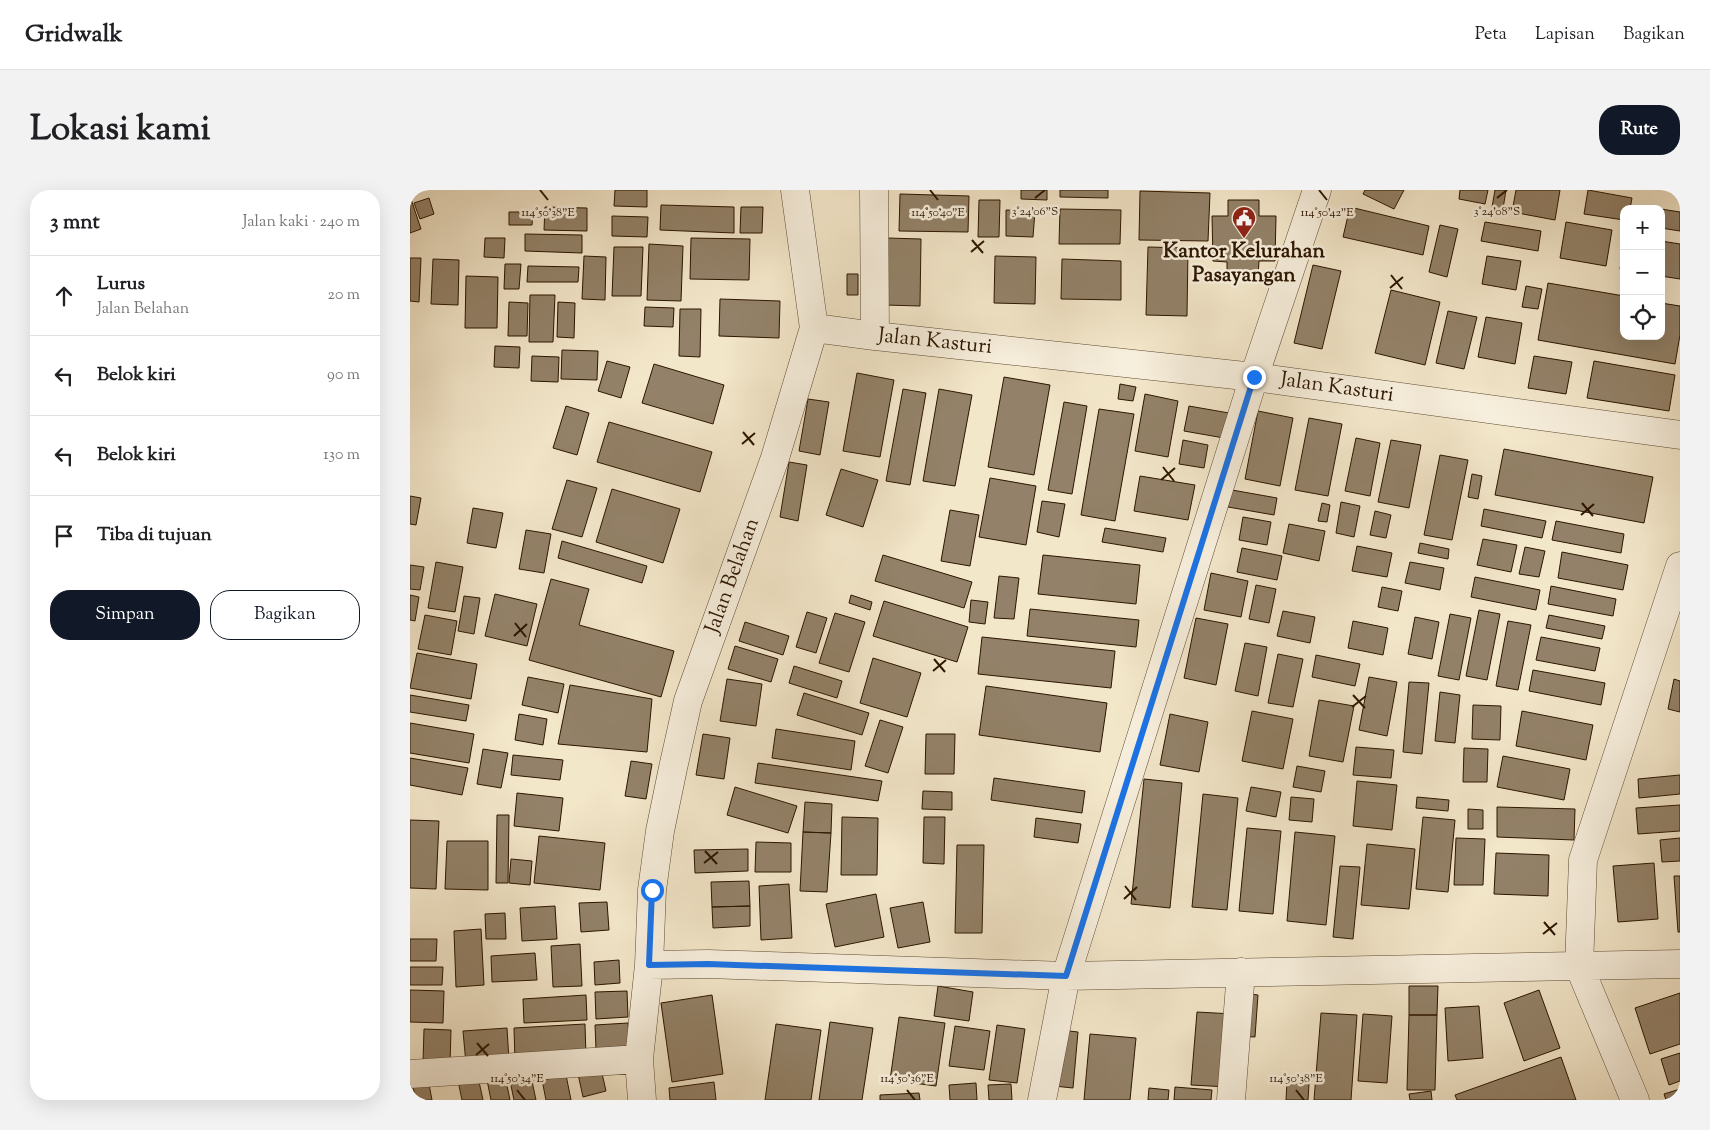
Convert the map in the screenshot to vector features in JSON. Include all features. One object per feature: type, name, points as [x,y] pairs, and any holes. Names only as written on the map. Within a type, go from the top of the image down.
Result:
[{"type":"street","name":"Jalan Belahan","points":[[642,1100],[640,1059],[649,965],[652,890],[660,831],[688,701],[775,458],[814,328],[795,190]]},
{"type":"street","points":[[874,190],[875,336]]},
{"type":"street","points":[[1042,1100],[1066,976],[1254,377],[1318,190]]},
{"type":"street","name":"Jalan Kasturi","points":[[814,328],[1254,377],[1680,435]]},
{"type":"street","points":[[1635,1100],[1579,966],[1583,860],[1680,566]]},
{"type":"street","points":[[649,965],[708,964],[1066,976],[1680,964]]},
{"type":"street","points":[[1232,1100],[1241,972]]},
{"type":"street","points":[[410,1069],[640,1059]]},
{"type":"building","points":[[615,190],[647,190],[647,207],[614,206]]},
{"type":"building","points":[[1021,190],[1047,190],[1047,200],[1021,199]]},
{"type":"building","points":[[1060,190],[1108,190],[1108,198],[1060,197]]},
{"type":"building","points":[[1365,190],[1404,190],[1394,209],[1363,194]]},
{"type":"building","points":[[1460,190],[1488,190],[1485,204],[1459,199]]},
{"type":"building","points":[[1495,190],[1506,190],[1502,215],[1491,213]]},
{"type":"building","points":[[1516,190],[1560,190],[1555,220],[1512,212]]},
{"type":"building","points":[[1588,190],[1632,198],[1631,205],[1620,205],[1620,219],[1584,214]]},
{"type":"building","points":[[1140,191],[1210,193],[1208,241],[1139,240]]},
{"type":"building","points":[[900,194],[969,196],[968,232],[899,231]]},
{"type":"building","points":[[410,196],[421,229],[410,233]]},
{"type":"building","points":[[429,198],[434,214],[420,219],[414,203]]},
{"type":"building","points":[[979,200],[1000,200],[999,237],[978,237]]},
{"type":"building","name":"Kantor Kelurahan Pasayangan","points":[[1228,200],[1259,200],[1259,216],[1276,216],[1275,261],[1259,261],[1258,277],[1227,277],[1227,262],[1213,261],[1212,216],[1228,216]]},
{"type":"building","points":[[661,205],[734,207],[734,233],[660,230]]},
{"type":"building","points":[[545,207],[587,208],[587,231],[544,230]]},
{"type":"building","points":[[741,207],[763,207],[762,233],[740,233]]},
{"type":"building","points":[[1350,207],[1429,226],[1423,255],[1343,237]]},
{"type":"building","points":[[1060,209],[1121,210],[1120,244],[1059,244]]},
{"type":"building","points":[[1006,210],[1035,211],[1033,237],[1006,236]]},
{"type":"building","points":[[1665,210],[1680,212],[1680,231],[1665,229]]},
{"type":"building","points":[[509,212],[533,212],[532,225],[509,225]]},
{"type":"building","points":[[612,216],[648,217],[647,237],[612,236]]},
{"type":"building","points":[[1485,222],[1541,231],[1538,251],[1481,241]]},
{"type":"building","points":[[1566,222],[1612,230],[1606,266],[1560,258]]},
{"type":"building","points":[[1440,225],[1458,229],[1447,277],[1429,272]]},
{"type":"building","points":[[525,234],[582,235],[582,253],[525,251]]},
{"type":"building","points":[[485,238],[505,238],[504,258],[484,257]]},
{"type":"building","points":[[691,238],[750,239],[749,280],[690,279]]},
{"type":"building","points":[[887,238],[921,239],[920,306],[885,305]]},
{"type":"building","points":[[1665,242],[1680,244],[1680,279],[1665,277]]},
{"type":"building","points":[[649,244],[683,246],[681,301],[647,300]]},
{"type":"building","points":[[614,247],[643,247],[641,296],[612,296]]},
{"type":"building","points":[[1148,247],[1188,248],[1187,316],[1146,315]]},
{"type":"building","points":[[584,256],[606,257],[605,300],[582,299]]},
{"type":"building","points":[[995,256],[1036,257],[1035,304],[994,303]]},
{"type":"building","points":[[1487,256],[1521,261],[1516,290],[1482,284]]},
{"type":"building","points":[[410,258],[421,258],[419,302],[410,301]]},
{"type":"building","points":[[433,259],[459,260],[458,305],[431,304]]},
{"type":"building","points":[[1062,259],[1121,261],[1121,300],[1061,299]]},
{"type":"building","points":[[505,264],[521,264],[519,289],[504,289]]},
{"type":"building","points":[[1313,265],[1341,271],[1322,349],[1294,343]]},
{"type":"building","points":[[528,266],[579,267],[578,282],[527,282]]},
{"type":"building","points":[[847,274],[858,274],[858,295],[847,295]]},
{"type":"building","points":[[466,276],[498,277],[497,328],[465,328]]},
{"type":"building","points":[[1548,283],[1620,295],[1620,340],[1665,340],[1665,304],[1680,306],[1680,335],[1675,364],[1538,340]]},
{"type":"building","points":[[1526,286],[1542,289],[1538,309],[1522,307]]},
{"type":"building","points":[[1391,290],[1440,302],[1425,365],[1375,353]]},
{"type":"building","points":[[530,295],[555,295],[553,342],[529,342]]},
{"type":"building","points":[[720,299],[780,301],[779,338],[719,336]]},
{"type":"building","points":[[509,302],[528,303],[527,336],[508,336]]},
{"type":"building","points":[[558,302],[575,303],[574,338],[557,337]]},
{"type":"building","points":[[645,307],[674,308],[673,327],[644,326]]},
{"type":"building","points":[[680,309],[701,309],[700,357],[679,356]]},
{"type":"building","points":[[1448,311],[1477,317],[1464,369],[1436,363]]},
{"type":"building","points":[[1486,317],[1522,323],[1515,364],[1478,357]]},
{"type":"building","points":[[495,346],[520,347],[519,368],[494,367]]},
{"type":"building","points":[[562,350],[598,351],[597,380],[561,379]]},
{"type":"building","points":[[532,356],[559,357],[558,382],[531,381]]},
{"type":"building","points":[[1534,356],[1572,362],[1566,394],[1528,388]]},
{"type":"building","points":[[607,361],[630,367],[621,398],[598,391]]},
{"type":"building","points":[[1594,361],[1675,375],[1669,411],[1587,398]]},
{"type":"building","points":[[654,364],[724,385],[713,424],[642,403]]},
{"type":"building","points":[[857,373],[894,380],[880,457],[843,451]]},
{"type":"building","points":[[1004,377],[1050,385],[1034,475],[988,467]]},
{"type":"building","points":[[1120,384],[1136,387],[1133,401],[1118,399]]},
{"type":"building","points":[[903,389],[926,393],[910,485],[886,481]]},
{"type":"building","points":[[939,389],[972,395],[955,486],[923,481]]},
{"type":"building","points":[[1145,394],[1178,401],[1168,457],[1135,451]]},
{"type":"building","points":[[808,399],[829,402],[820,455],[799,451]]},
{"type":"building","points":[[1064,402],[1087,406],[1072,494],[1048,490]]},
{"type":"building","points":[[566,406],[589,413],[577,455],[553,448]]},
{"type":"building","points":[[1189,406],[1229,413],[1224,438],[1184,431]]},
{"type":"building","points":[[1099,409],[1134,414],[1115,521],[1081,515]]},
{"type":"building","points":[[1258,411],[1293,418],[1280,486],[1245,479]]},
{"type":"building","points":[[1309,418],[1342,424],[1328,496],[1295,490]]},
{"type":"building","points":[[609,422],[712,452],[700,492],[597,462]]},
{"type":"building","points":[[1356,438],[1380,443],[1370,496],[1345,491]]},
{"type":"building","points":[[1183,440],[1208,445],[1204,468],[1179,464]]},
{"type":"building","points":[[1391,440],[1421,445],[1409,508],[1378,502]]},
{"type":"building","points":[[1504,449],[1653,477],[1644,523],[1495,495]]},
{"type":"building","points":[[1440,455],[1468,460],[1452,540],[1424,535]]},
{"type":"building","points":[[789,462],[807,465],[798,521],[780,517]]},
{"type":"building","points":[[841,469],[878,480],[863,527],[826,515]]},
{"type":"building","points":[[1472,474],[1482,476],[1478,499],[1468,497]]},
{"type":"building","points":[[1140,476],[1195,485],[1188,520],[1134,511]]},
{"type":"building","points":[[990,478],[1036,486],[1026,545],[979,537]]},
{"type":"building","points":[[567,480],[597,488],[582,537],[552,529]]},
{"type":"building","points":[[612,489],[680,509],[663,563],[596,542]]},
{"type":"building","points":[[1232,490],[1277,498],[1274,515],[1228,507]]},
{"type":"building","points":[[410,496],[421,498],[416,525],[410,524]]},
{"type":"building","points":[[1042,501],[1065,504],[1059,537],[1037,532]]},
{"type":"building","points":[[1341,502],[1360,506],[1354,537],[1336,533]]},
{"type":"building","points":[[1322,503],[1330,505],[1327,522],[1318,521]]},
{"type":"building","points":[[473,508],[503,513],[496,548],[467,543]]},
{"type":"building","points":[[1484,509],[1546,521],[1542,538],[1481,526]]},
{"type":"building","points":[[950,510],[979,515],[970,566],[941,561]]},
{"type":"building","points":[[1375,511],[1391,515],[1386,538],[1370,535]]},
{"type":"building","points":[[1243,517],[1271,522],[1267,545],[1239,540]]},
{"type":"building","points":[[1556,521],[1624,534],[1621,553],[1552,540]]},
{"type":"building","points":[[1289,524],[1325,531],[1319,561],[1283,553]]},
{"type":"building","points":[[1105,528],[1166,538],[1163,552],[1102,542]]},
{"type":"building","points":[[526,530],[551,534],[544,573],[519,569]]},
{"type":"building","points":[[1483,539],[1517,545],[1511,572],[1477,565]]},
{"type":"building","points":[[562,541],[647,566],[642,583],[558,558]]},
{"type":"building","points":[[1420,543],[1449,549],[1448,559],[1418,553]]},
{"type":"building","points":[[1357,546],[1392,553],[1387,577],[1352,571]]},
{"type":"building","points":[[1525,547],[1545,551],[1539,577],[1519,574]]},
{"type":"building","points":[[1242,548],[1282,556],[1277,580],[1237,572]]},
{"type":"building","points":[[1562,552],[1628,565],[1623,590],[1558,578]]},
{"type":"building","points":[[883,555],[972,582],[964,608],[875,581]]},
{"type":"building","points":[[1043,555],[1140,565],[1136,604],[1038,594]]},
{"type":"building","points":[[436,562],[463,567],[455,612],[428,608]]},
{"type":"building","points":[[1410,562],[1444,568],[1440,590],[1405,583]]},
{"type":"building","points":[[410,565],[424,567],[420,590],[410,589]]},
{"type":"building","points":[[1211,573],[1248,581],[1241,617],[1204,610]]},
{"type":"building","points":[[999,576],[1019,578],[1014,619],[994,618]]},
{"type":"building","points":[[1475,577],[1540,590],[1536,610],[1471,597]]},
{"type":"building","points":[[551,579],[589,589],[579,625],[674,651],[661,697],[529,660]]},
{"type":"building","points":[[1256,585],[1276,589],[1269,623],[1249,619]]},
{"type":"building","points":[[1551,586],[1616,599],[1613,616],[1548,604]]},
{"type":"building","points":[[1382,587],[1402,591],[1398,611],[1378,607]]},
{"type":"building","points":[[495,594],[537,604],[527,646],[485,636]]},
{"type":"building","points":[[410,595],[419,597],[415,621],[410,620]]},
{"type":"building","points":[[851,595],[872,602],[870,610],[849,603]]},
{"type":"building","points":[[464,596],[480,598],[474,634],[458,631]]},
{"type":"building","points":[[971,600],[988,602],[985,624],[969,622]]},
{"type":"building","points":[[884,601],[968,627],[957,662],[873,636]]},
{"type":"building","points":[[1030,609],[1139,620],[1136,647],[1027,636]]},
{"type":"building","points":[[1479,610],[1500,614],[1487,680],[1466,676]]},
{"type":"building","points":[[1283,611],[1315,617],[1310,643],[1277,636]]},
{"type":"building","points":[[807,612],[827,618],[816,653],[796,647]]},
{"type":"building","points":[[835,613],[865,622],[849,672],[819,663]]},
{"type":"building","points":[[1450,614],[1471,618],[1459,680],[1438,676]]},
{"type":"building","points":[[425,615],[457,621],[451,655],[418,649]]},
{"type":"building","points":[[1549,615],[1605,626],[1602,639],[1546,628]]},
{"type":"building","points":[[1415,617],[1439,622],[1432,659],[1408,654]]},
{"type":"building","points":[[1196,618],[1228,624],[1216,685],[1184,678]]},
{"type":"building","points":[[1353,621],[1388,628],[1383,655],[1348,648]]},
{"type":"building","points":[[1508,621],[1531,625],[1518,690],[1496,686]]},
{"type":"building","points":[[745,622],[789,636],[783,655],[739,641]]},
{"type":"building","points":[[982,637],[1115,651],[1111,688],[978,674]]},
{"type":"building","points":[[1541,637],[1600,648],[1595,671],[1536,660]]},
{"type":"building","points":[[1245,643],[1267,647],[1258,696],[1235,691]]},
{"type":"building","points":[[735,646],[778,659],[771,682],[728,669]]},
{"type":"building","points":[[417,653],[477,664],[471,699],[410,688]]},
{"type":"building","points":[[1278,654],[1303,659],[1293,707],[1268,703]]},
{"type":"building","points":[[1316,655],[1360,664],[1355,686],[1312,677]]},
{"type":"building","points":[[873,658],[921,673],[907,717],[860,703]]},
{"type":"building","points":[[794,666],[842,681],[837,698],[789,683]]},
{"type":"building","points":[[1533,670],[1605,683],[1601,705],[1529,691]]},
{"type":"building","points":[[528,677],[564,684],[558,713],[522,705]]},
{"type":"building","points":[[1369,677],[1397,682],[1387,736],[1359,730]]},
{"type":"building","points":[[727,679],[762,684],[756,726],[720,721]]},
{"type":"building","points":[[1674,679],[1680,681],[1680,712],[1668,709]]},
{"type":"building","points":[[1409,682],[1429,683],[1422,754],[1403,752]]},
{"type":"building","points":[[570,685],[652,699],[647,752],[558,744]]},
{"type":"building","points":[[986,686],[1107,703],[1100,752],[979,735]]},
{"type":"building","points":[[1440,692],[1460,695],[1455,743],[1435,741]]},
{"type":"building","points":[[804,693],[869,713],[862,735],[797,715]]},
{"type":"building","points":[[410,695],[469,705],[466,721],[410,712]]},
{"type":"building","points":[[1319,700],[1354,706],[1343,762],[1309,756]]},
{"type":"building","points":[[1473,705],[1501,706],[1500,740],[1472,739]]},
{"type":"building","points":[[1252,711],[1293,719],[1283,769],[1242,761]]},
{"type":"building","points":[[1522,711],[1593,725],[1586,760],[1516,746]]},
{"type":"building","points":[[519,714],[547,719],[543,745],[515,740]]},
{"type":"building","points":[[1170,714],[1208,722],[1199,772],[1160,765]]},
{"type":"building","points":[[880,720],[903,727],[888,773],[865,766]]},
{"type":"building","points":[[410,723],[474,734],[469,763],[410,753]]},
{"type":"building","points":[[776,729],[855,741],[851,770],[772,758]]},
{"type":"building","points":[[703,734],[730,738],[724,779],[696,775]]},
{"type":"building","points":[[926,734],[955,734],[954,774],[925,774]]},
{"type":"building","points":[[1356,747],[1394,750],[1391,778],[1353,775]]},
{"type":"building","points":[[1464,748],[1488,749],[1487,782],[1463,782]]},
{"type":"building","points":[[483,749],[508,753],[501,788],[477,784]]},
{"type":"building","points":[[513,755],[563,760],[560,780],[511,775]]},
{"type":"building","points":[[1503,756],[1570,769],[1564,800],[1497,787]]},
{"type":"building","points":[[410,758],[468,768],[462,795],[410,785]]},
{"type":"building","points":[[631,761],[652,764],[646,799],[625,796]]},
{"type":"building","points":[[758,763],[882,781],[878,801],[755,783]]},
{"type":"building","points":[[1297,766],[1325,771],[1321,792],[1293,787]]},
{"type":"building","points":[[1680,775],[1680,794],[1639,798],[1638,779]]},
{"type":"building","points":[[994,778],[1085,791],[1082,813],[991,800]]},
{"type":"building","points":[[1144,779],[1182,783],[1170,908],[1131,904]]},
{"type":"building","points":[[1357,781],[1397,785],[1392,830],[1353,826]]},
{"type":"building","points":[[735,787],[797,806],[788,833],[727,815]]},
{"type":"building","points":[[1251,787],[1281,792],[1276,817],[1246,811]]},
{"type":"building","points":[[923,791],[952,792],[952,810],[922,809]]},
{"type":"building","points":[[517,793],[563,798],[559,831],[514,826]]},
{"type":"building","points":[[1203,794],[1238,798],[1227,910],[1192,907]]},
{"type":"building","points":[[1291,797],[1314,799],[1312,822],[1289,820]]},
{"type":"building","points":[[1417,797],[1449,800],[1448,811],[1416,808]]},
{"type":"building","points":[[805,802],[832,804],[831,833],[803,832]]},
{"type":"building","points":[[1680,805],[1680,831],[1638,834],[1636,808]]},
{"type":"building","points":[[1497,807],[1575,809],[1574,840],[1497,837]]},
{"type":"building","points":[[1468,809],[1483,810],[1483,829],[1468,829]]},
{"type":"building","points":[[497,815],[509,815],[508,883],[496,883]]},
{"type":"building","points":[[842,817],[878,818],[877,875],[841,875]]},
{"type":"building","points":[[924,817],[945,817],[944,864],[923,863]]},
{"type":"building","points":[[1423,817],[1455,820],[1448,892],[1416,889]]},
{"type":"building","points":[[1036,818],[1081,824],[1078,843],[1034,837]]},
{"type":"building","points":[[410,820],[439,821],[436,889],[410,888]]},
{"type":"building","points":[[1247,828],[1281,831],[1273,914],[1239,911]]},
{"type":"building","points":[[803,832],[831,833],[827,892],[800,891]]},
{"type":"building","points":[[1295,832],[1335,836],[1326,925],[1287,921]]},
{"type":"building","points":[[539,836],[605,843],[600,890],[534,883]]},
{"type":"building","points":[[1456,838],[1485,839],[1483,885],[1454,885]]},
{"type":"building","points":[[1680,838],[1680,861],[1662,862],[1660,840]]},
{"type":"building","points":[[447,841],[488,841],[488,890],[445,889]]},
{"type":"building","points":[[756,842],[791,843],[791,872],[755,872]]},
{"type":"building","points":[[1367,844],[1415,849],[1409,909],[1361,905]]},
{"type":"building","points":[[957,845],[984,845],[982,933],[955,933]]},
{"type":"building","points":[[748,849],[748,871],[695,873],[694,850]]},
{"type":"building","points":[[1496,853],[1549,855],[1548,896],[1494,894]]},
{"type":"building","points":[[511,859],[532,861],[530,885],[509,883]]},
{"type":"building","points":[[1654,863],[1658,919],[1618,922],[1613,866]]},
{"type":"building","points":[[1340,866],[1360,867],[1353,939],[1333,937]]},
{"type":"building","points":[[1674,876],[1680,876],[1680,932],[1678,932]]},
{"type":"building","points":[[749,881],[750,906],[712,907],[711,882]]},
{"type":"building","points":[[789,884],[792,938],[761,940],[759,886]]},
{"type":"building","points":[[876,894],[884,937],[835,947],[826,904]]},
{"type":"building","points":[[607,902],[609,930],[581,932],[579,903]]},
{"type":"building","points":[[923,902],[930,942],[898,948],[890,908]]},
{"type":"building","points":[[555,906],[557,939],[522,941],[520,908]]},
{"type":"building","points":[[750,906],[750,926],[713,928],[712,907]]},
{"type":"building","points":[[505,913],[506,939],[486,939],[485,914]]},
{"type":"building","points":[[481,929],[484,985],[456,987],[454,931]]},
{"type":"building","points":[[410,939],[437,939],[436,961],[410,961]]},
{"type":"building","points":[[580,944],[582,986],[553,987],[551,946]]},
{"type":"building","points":[[535,953],[537,980],[492,982],[491,956]]},
{"type":"building","points":[[619,960],[620,983],[595,985],[594,962]]},
{"type":"building","points":[[410,967],[443,967],[442,985],[410,985]]},
{"type":"building","points":[[938,986],[973,992],[969,1021],[934,1016]]},
{"type":"building","points":[[1409,986],[1438,986],[1437,1015],[1409,1015]]},
{"type":"building","points":[[410,990],[444,991],[443,1023],[410,1022]]},
{"type":"building","points":[[1539,990],[1560,1048],[1524,1061],[1504,1003]]},
{"type":"building","points":[[627,991],[628,1017],[596,1019],[595,992]]},
{"type":"building","points":[[1241,993],[1258,995],[1255,1037],[1238,1036]]},
{"type":"building","points":[[1680,993],[1680,1044],[1650,1054],[1635,1008]]},
{"type":"building","points":[[586,995],[587,1020],[524,1023],[523,999]]},
{"type":"building","points":[[712,995],[723,1074],[672,1082],[661,1003]]},
{"type":"building","points":[[1479,1006],[1483,1058],[1448,1061],[1445,1008]]},
{"type":"building","points":[[1197,1012],[1233,1014],[1228,1087],[1191,1085]]},
{"type":"building","points":[[1321,1013],[1357,1015],[1351,1100],[1314,1100]]},
{"type":"building","points":[[1363,1014],[1392,1016],[1387,1083],[1358,1081]]},
{"type":"building","points":[[1409,1015],[1437,1015],[1435,1090],[1407,1090]]},
{"type":"building","points":[[899,1017],[945,1023],[936,1086],[890,1080]]},
{"type":"building","points":[[830,1022],[873,1028],[862,1100],[819,1100]]},
{"type":"building","points":[[628,1023],[630,1047],[596,1049],[595,1025]]},
{"type":"building","points":[[585,1024],[586,1057],[515,1061],[514,1028]]},
{"type":"building","points":[[776,1024],[821,1030],[811,1100],[765,1100]]},
{"type":"building","points":[[997,1025],[1025,1029],[1017,1083],[989,1080]]},
{"type":"building","points":[[955,1026],[990,1031],[984,1070],[949,1066]]},
{"type":"building","points":[[507,1028],[509,1061],[466,1064],[463,1031]]},
{"type":"building","points":[[424,1029],[451,1030],[450,1064],[423,1063]]},
{"type":"building","points":[[1060,1030],[1078,1032],[1073,1088],[1054,1086]]},
{"type":"building","points":[[1090,1034],[1136,1038],[1130,1100],[1084,1100]]},
{"type":"building","points":[[1680,1053],[1680,1081],[1669,1085],[1661,1059]]},
{"type":"building","points":[[1561,1057],[1576,1100],[1457,1100],[1455,1095]]},
{"type":"building","points":[[601,1069],[606,1091],[583,1097],[578,1074]]},
{"type":"building","points":[[530,1072],[536,1100],[514,1100],[509,1076]]},
{"type":"building","points":[[566,1075],[571,1100],[546,1100],[542,1080]]},
{"type":"building","points":[[505,1076],[510,1100],[491,1100],[487,1080]]},
{"type":"building","points":[[478,1077],[483,1100],[462,1100],[458,1081]]},
{"type":"building","points":[[428,1079],[432,1100],[416,1100],[412,1083]]},
{"type":"building","points":[[714,1082],[716,1100],[670,1100],[669,1088]]},
{"type":"building","points":[[1287,1082],[1309,1084],[1308,1100],[1286,1100]]},
{"type":"building","points":[[976,1083],[977,1100],[950,1100],[949,1085]]},
{"type":"building","points":[[1011,1084],[1012,1100],[989,1100],[988,1085]]},
{"type":"building","points":[[1175,1087],[1212,1090],[1211,1100],[1174,1100]]},
{"type":"building","points":[[1149,1088],[1169,1090],[1168,1100],[1148,1100]]},
{"type":"building","points":[[1680,1089],[1680,1100],[1666,1100],[1664,1094]]},
{"type":"building","points":[[1431,1091],[1432,1100],[1410,1100],[1409,1094]]},
{"type":"building","points":[[919,1093],[920,1100],[880,1100],[880,1095]]},
{"type":"place","name":"Kantor Kelurahan Pasayangan","points":[[1244,239]]},
{"type":"route","points":[[652,890],[649,965],[708,964],[1066,976],[1254,377]]}]
